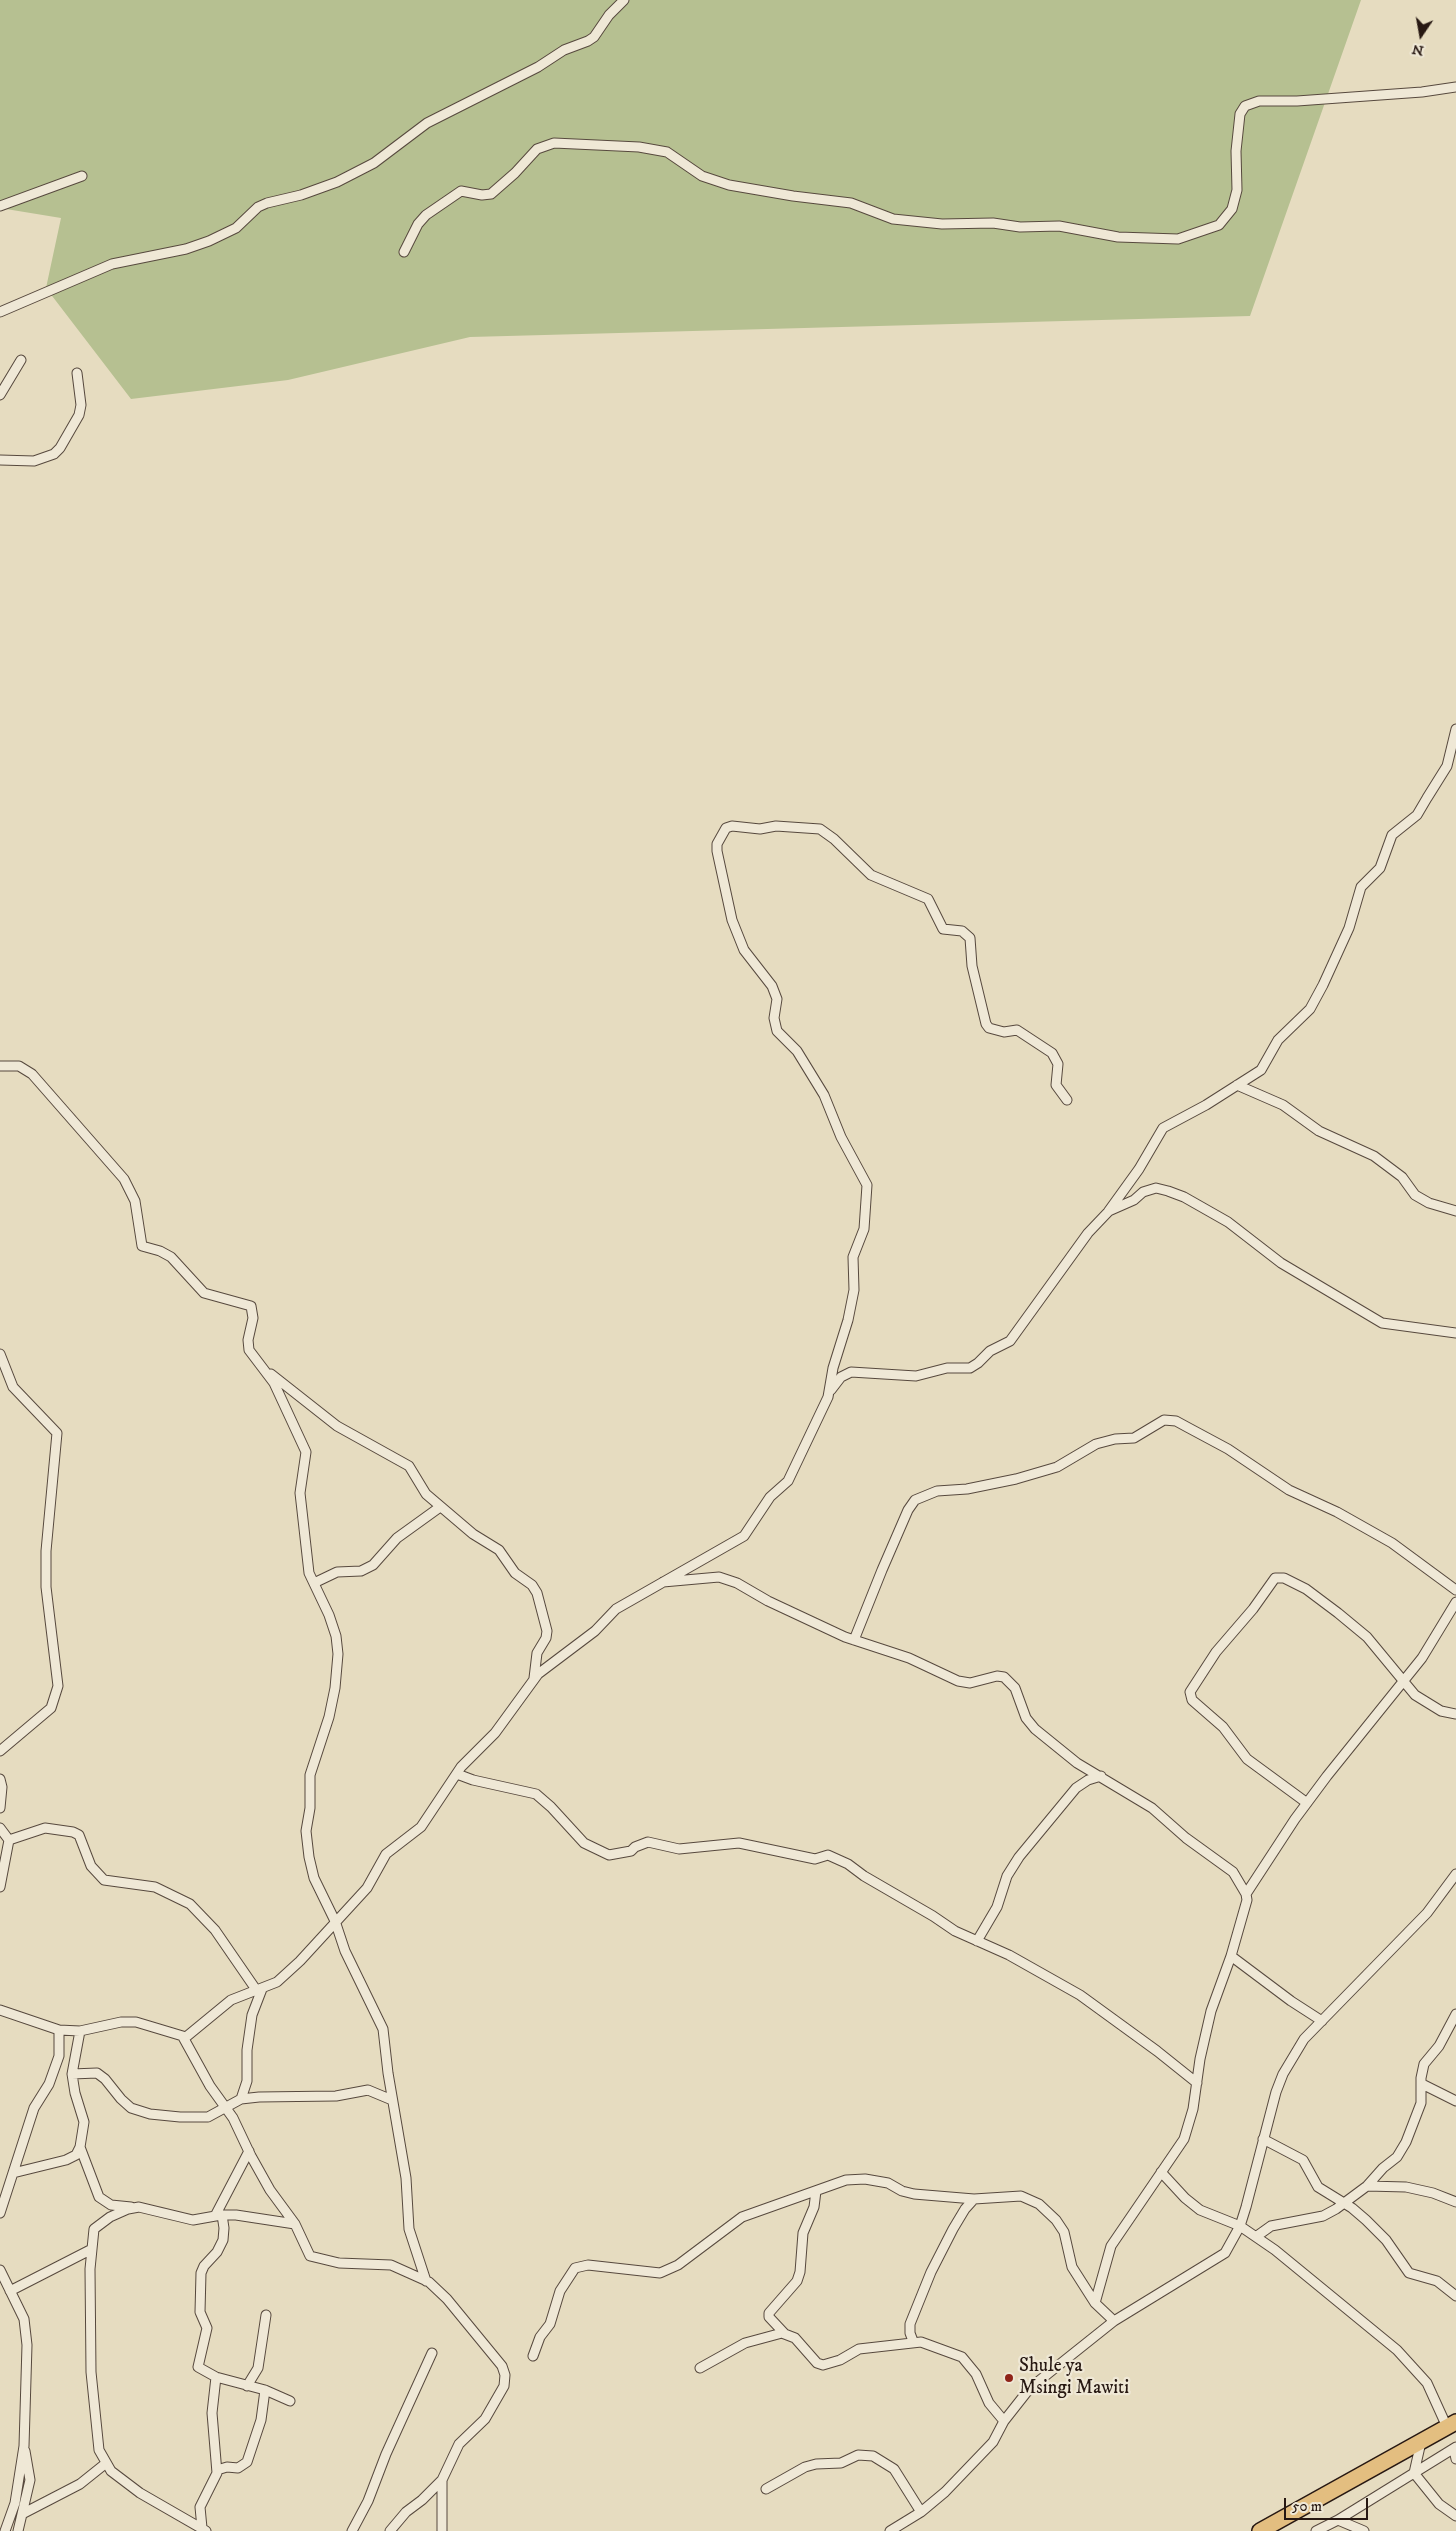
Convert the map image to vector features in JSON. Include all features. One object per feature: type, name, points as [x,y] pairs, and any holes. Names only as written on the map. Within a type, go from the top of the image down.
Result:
[{"type":"highway","points":[[1260,2531],[1451,2424]]},
{"type":"street","points":[[0,312],[112,264],[186,249],[209,241],[236,228],[258,207],[301,195],[337,182],[374,163],[427,124],[538,67],[564,50],[588,41],[594,37],[609,15],[624,0]]},
{"type":"street","points":[[404,252],[418,224],[426,215],[461,191],[482,195],[491,194],[515,173],[537,149],[554,143],[639,147],[667,152],[702,176],[729,185],[793,196],[851,202],[893,219],[942,224],[993,223],[1020,227],[1059,226],[1118,237],[1178,239],[1220,225],[1232,209],[1237,190],[1236,151],[1240,114],[1245,106],[1259,101],[1297,101],[1422,92],[1456,87]]},
{"type":"street","points":[[0,206],[82,176]]},
{"type":"street","points":[[0,395],[21,360]]},
{"type":"street","points":[[0,460],[34,461],[54,454],[60,448],[79,415],[81,405],[77,373]]},
{"type":"street","points":[[829,1392],[841,1377],[851,1372],[916,1376],[947,1368],[970,1368],[990,1351],[1010,1341],[1088,1233],[1108,1212],[1139,1169],[1163,1128],[1206,1105],[1261,1070],[1278,1040],[1315,1000],[1349,928],[1361,887],[1380,868],[1392,835],[1417,815],[1428,798],[1447,766],[1456,729]]},
{"type":"street","points":[[1,2012],[59,2030],[80,2032],[121,2022],[136,2022],[183,2037],[192,2034],[218,2009],[231,2000],[277,1982],[293,1968],[367,1888],[386,1854],[421,1827],[457,1774],[495,1732],[534,1678],[550,1663],[595,1631],[616,1609],[744,1536],[770,1497],[788,1481],[821,1414],[829,1392],[835,1357],[848,1320],[854,1290],[853,1257],[864,1229],[867,1185],[841,1137],[824,1095],[797,1051],[777,1031],[774,1018],[777,999],[772,986],[744,950],[732,920],[717,850],[724,830],[732,826],[751,829],[776,826],[820,829],[834,839],[871,875],[928,899],[943,929],[962,931],[970,938],[972,966],[986,1024],[989,1028],[1004,1032],[1017,1030],[1052,1053],[1058,1064],[1056,1085],[1067,1100]]},
{"type":"street","points":[[0,1066],[19,1066],[32,1074],[124,1179],[135,1201],[142,1246],[160,1251],[172,1257],[204,1293],[251,1306],[253,1318],[248,1345],[274,1383],[306,1452],[300,1493],[309,1572],[336,1636],[338,1660],[329,1717],[311,1770],[310,1808],[306,1831],[314,1878],[335,1921],[345,1951],[383,2029],[392,2100],[406,2178],[409,2229],[426,2280]]},
{"type":"street","points":[[1237,1085],[1283,1105],[1319,1131],[1356,1146],[1374,1156],[1390,1166],[1415,1195],[1429,1204],[1456,1211]]},
{"type":"street","points":[[1108,1212],[1134,1200],[1143,1192],[1156,1188],[1168,1190],[1228,1222],[1281,1263],[1382,1323],[1456,1333]]},
{"type":"street","points":[[0,1354],[13,1387],[57,1433],[48,1509],[46,1587],[58,1686],[52,1708],[0,1750]]},
{"type":"street","points":[[264,1370],[337,1426],[409,1466],[426,1494],[473,1534],[499,1550],[515,1573],[532,1585],[537,1592],[547,1631],[546,1638],[537,1652],[534,1678]]},
{"type":"street","points":[[854,1640],[908,1510],[915,1500],[937,1491],[975,1488],[1057,1467],[1096,1444],[1115,1439],[1134,1438],[1164,1420],[1176,1421],[1187,1426],[1228,1449],[1289,1490],[1337,1512],[1392,1543],[1456,1590]]},
{"type":"street","points":[[314,1583],[337,1572],[361,1571],[373,1565],[398,1538],[440,1507]]},
{"type":"street","points":[[662,1582],[719,1577],[737,1583],[768,1601],[854,1640],[909,1658],[967,1683],[997,1676],[1004,1677],[1015,1688],[1030,1725],[1077,1763],[1102,1776],[1148,1805],[1186,1838],[1233,1872],[1246,1894],[1246,1907],[1212,2011],[1184,2139],[1110,2246],[1095,2303]]},
{"type":"street","points":[[1307,1803],[1247,1759],[1223,1727],[1192,1700],[1190,1692],[1216,1652],[1253,1609],[1275,1578],[1284,1578],[1306,1589],[1338,1613],[1367,1637],[1404,1682],[1429,1704],[1456,1714]]},
{"type":"street","points":[[1246,1894],[1307,1803],[1404,1682],[1438,1634],[1456,1602]]},
{"type":"street","points":[[457,1774],[473,1780],[536,1794],[551,1807],[584,1843],[609,1855],[615,1856],[631,1851],[645,1842],[679,1849],[739,1843],[814,1859],[828,1855],[848,1864],[864,1876],[955,1931],[1009,1955],[1080,1995],[1157,2051],[1197,2083]]},
{"type":"street","points":[[977,1941],[997,1907],[1007,1876],[1019,1857],[1076,1788],[1088,1780],[1102,1776]]},
{"type":"street","points":[[0,1779],[2,1787],[0,1808]]},
{"type":"street","points":[[0,1828],[9,1840],[0,1887]]},
{"type":"street","points":[[9,1840],[45,1828],[67,1830],[79,1835],[88,1861],[104,1880],[154,1887],[178,1897],[199,1912],[260,1990]]},
{"type":"street","points":[[890,2531],[921,2512],[945,2492],[992,2442],[1004,2421],[1030,2388],[1114,2321],[1146,2300],[1221,2257],[1240,2226],[1276,2092],[1283,2074],[1304,2040],[1427,1913],[1456,1874]]},
{"type":"street","points":[[1231,1956],[1291,2001],[1322,2021]]},
{"type":"street","points":[[241,2099],[247,2081],[247,2050],[252,2015],[260,1990]]},
{"type":"street","points":[[1257,2236],[1271,2226],[1323,2216],[1367,2186],[1397,2157],[1406,2142],[1421,2103],[1424,2064],[1438,2046],[1456,2014]]},
{"type":"street","points":[[0,2213],[34,2108],[49,2084],[59,2056],[59,2030]]},
{"type":"street","points":[[13,2173],[66,2160],[76,2155],[80,2147],[84,2122],[75,2094],[72,2074],[80,2032]]},
{"type":"street","points":[[183,2037],[210,2086],[226,2108],[270,2190],[295,2224],[308,2254],[313,2258],[339,2263],[391,2265],[426,2280],[447,2299],[502,2366],[505,2375],[502,2390],[485,2419],[459,2444],[442,2480],[422,2500],[406,2512],[390,2531]]},
{"type":"street","points":[[72,2074],[88,2072],[99,2074],[131,2108],[150,2114],[206,2117],[241,2099],[307,2095],[336,2096],[368,2090],[392,2100]]},
{"type":"street","points":[[1422,2084],[1456,2101]]},
{"type":"street","points":[[1263,2138],[1303,2160],[1322,2191],[1344,2203],[1366,2220],[1386,2240],[1409,2273],[1437,2281],[1456,2296]]},
{"type":"street","points":[[80,2147],[95,2190],[101,2200],[111,2205],[149,2208],[193,2220],[219,2216],[256,2217],[295,2224]]},
{"type":"street","points":[[249,2151],[219,2216],[224,2228],[222,2240],[213,2257],[204,2266],[201,2278],[200,2312],[207,2328],[198,2367],[216,2376],[265,2390],[290,2401]]},
{"type":"street","points":[[1161,2172],[1185,2198],[1200,2210],[1240,2226],[1257,2236],[1397,2350],[1427,2383],[1451,2424]]},
{"type":"street","points":[[533,2356],[540,2337],[550,2324],[560,2291],[575,2268],[588,2265],[660,2273],[678,2265],[742,2217],[846,2180],[865,2179],[888,2184],[902,2191],[914,2194],[974,2199],[1017,2196],[1039,2204],[1056,2220],[1064,2232],[1072,2266],[1095,2303],[1114,2321]]},
{"type":"street","points":[[1367,2186],[1406,2188],[1433,2194],[1456,2202]]},
{"type":"street","points":[[816,2191],[814,2207],[803,2233],[800,2272],[797,2281],[769,2313],[769,2317],[784,2333],[795,2338],[817,2363],[823,2364],[840,2360],[859,2349],[913,2342],[921,2342],[962,2358],[976,2374],[989,2404],[1004,2421]]},
{"type":"street","points":[[913,2342],[910,2324],[931,2272],[953,2229],[965,2209],[974,2199]]},
{"type":"street","points":[[134,2208],[110,2217],[96,2227],[92,2249],[91,2372],[97,2444],[105,2464],[111,2471],[140,2492],[204,2530]]},
{"type":"street","points":[[10,2291],[92,2249]]},
{"type":"street","points":[[0,2270],[24,2319],[27,2345],[24,2446],[15,2503],[7,2528]]},
{"type":"street","points":[[247,2386],[258,2368],[266,2315]]},
{"type":"street","points":[[700,2368],[745,2343],[784,2333]]},
{"type":"street","points":[[352,2531],[368,2501],[386,2454],[432,2353]]},
{"type":"street","points":[[204,2530],[200,2507],[215,2481],[217,2470],[212,2413],[216,2376]]},
{"type":"street","points":[[217,2470],[227,2467],[238,2468],[247,2462],[261,2420],[265,2390]]},
{"type":"street","points":[[1414,2473],[1421,2442]]},
{"type":"street","points":[[18,2531],[30,2480],[24,2446]]},
{"type":"street","points":[[1316,2531],[1338,2520],[1455,2448],[1456,2459]]},
{"type":"street","points":[[766,2489],[805,2467],[816,2464],[841,2463],[858,2455],[873,2456],[894,2469],[921,2512]]},
{"type":"street","points":[[24,2512],[80,2484],[105,2464]]},
{"type":"street","points":[[1414,2473],[1439,2504],[1456,2516]]},
{"type":"street","points":[[442,2480],[442,2531]]},
{"type":"street","points":[[0,2519],[7,2528]]},
{"type":"street","points":[[1338,2520],[1364,2531]]},
{"type":"green space","points":[[0,0],[1361,0],[1250,316],[470,337],[288,380],[131,399],[46,288],[61,218],[0,208]]},
{"type":"place","name":"Shule ya Msingi Mawiti","points":[[1009,2378]]}]
